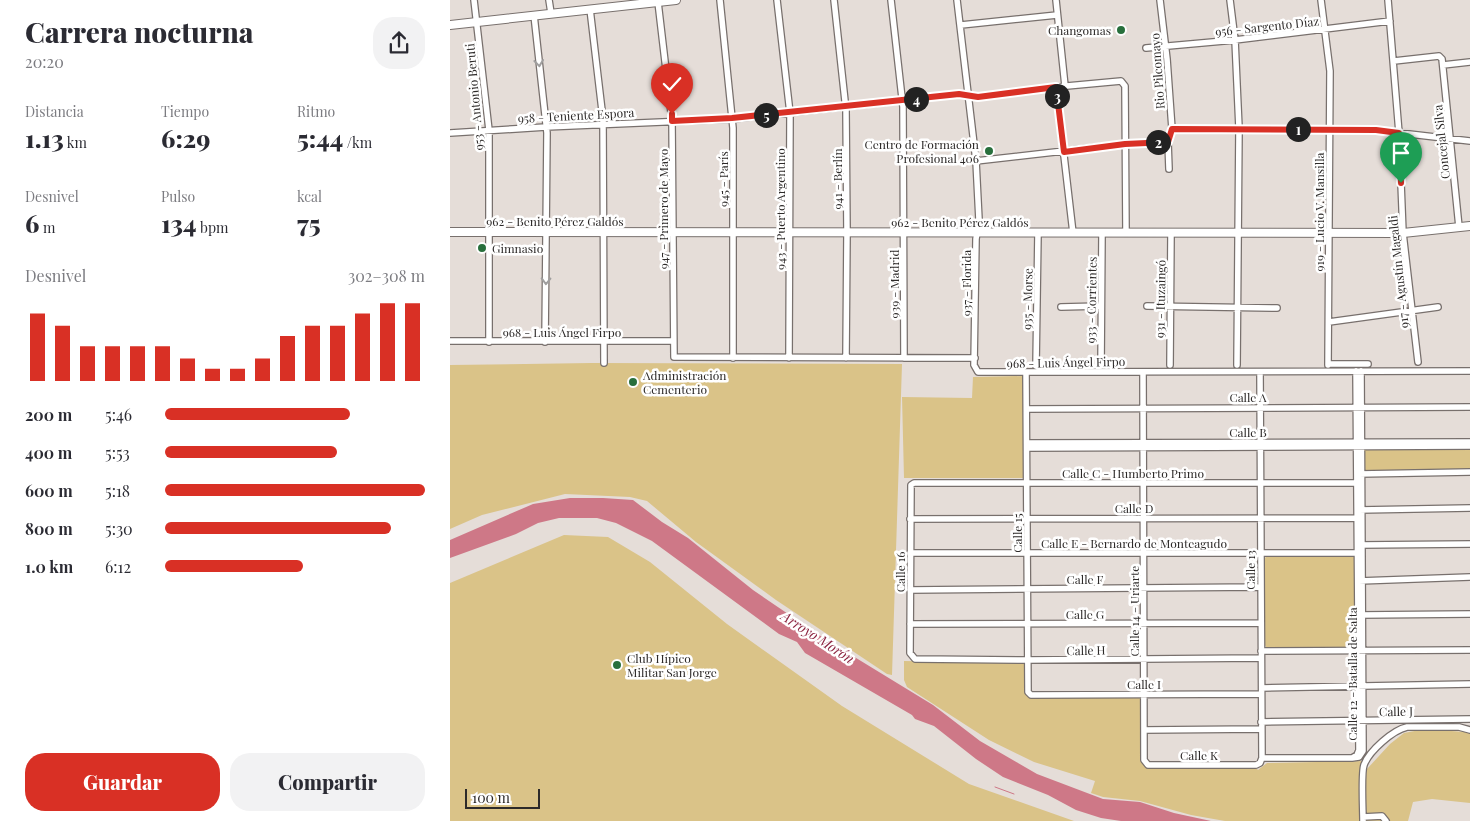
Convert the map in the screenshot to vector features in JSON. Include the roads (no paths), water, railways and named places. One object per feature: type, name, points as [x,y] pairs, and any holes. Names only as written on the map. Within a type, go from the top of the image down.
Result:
[{"type":"main road","points":[[450,25],[632,3],[676,0]]},
{"type":"main road","name":"962 - Benito Pérez Galdós","points":[[450,232],[1403,234],[1470,226]]},
{"type":"street","name":"953 - Antonio Beruti","points":[[474,0],[489,130],[490,342]]},
{"type":"street","points":[[549,0],[551,13]]},
{"type":"street","name":"945 - París","points":[[720,0],[732,118],[734,358]]},
{"type":"street","name":"943 - Puerto Argentino","points":[[777,0],[790,113],[789,358]]},
{"type":"street","name":"941 - Berlín","points":[[834,0],[846,105],[846,358]]},
{"type":"street","name":"939 - Madrid","points":[[891,0],[902,100],[904,358]]},
{"type":"street","name":"937 - Florida","points":[[958,0],[976,161],[979,220],[976,239],[975,358]]},
{"type":"street","points":[[1056,0],[1066,86]]},
{"type":"street","name":"Rio Pilcomayo","points":[[1160,0],[1166,47],[1172,129],[1168,142],[1169,169]]},
{"type":"street","points":[[1230,0],[1235,40],[1239,128],[1237,364]]},
{"type":"street","name":"919 - Lucio V. Mansilla","points":[[1321,0],[1330,71],[1328,364],[1368,364]]},
{"type":"street","name":"917 - Agustín Magaldi","points":[[1388,0],[1399,133],[1403,234],[1418,362]]},
{"type":"street","name":"947 - Primero de Mayo","points":[[658,2],[672,121],[674,357],[734,358]]},
{"type":"street","points":[[590,9],[603,124],[604,363]]},
{"type":"street","points":[[534,15],[546,126],[545,342]]},
{"type":"street","points":[[961,25],[1057,15]]},
{"type":"street","name":"956 - Sargento Díaz","points":[[1146,48],[1235,40],[1390,21]]},
{"type":"street","name":"Concejal Silva","points":[[1394,61],[1439,56],[1442,59],[1459,227]]},
{"type":"street","points":[[1443,65],[1470,62]]},
{"type":"street","name":"958 - Teniente Espora","points":[[450,133],[546,126],[732,118],[959,94],[978,97],[1121,81],[1126,86],[1125,144]]},
{"type":"street","points":[[1056,87],[1073,233]]},
{"type":"street","points":[[1172,129],[1366,129],[1470,141]]},
{"type":"street","points":[[976,161],[1125,144],[1168,142]]},
{"type":"street","points":[[1125,144],[1126,233]]},
{"type":"street","name":"935 - Morse","points":[[1036,366],[1038,233]]},
{"type":"street","name":"933 - Corrientes","points":[[1101,366],[1102,233]]},
{"type":"street","name":"931 - Ituzaingó","points":[[1170,365],[1171,233]]},
{"type":"street","points":[[1060,306],[1101,306]]},
{"type":"street","points":[[1147,306],[1277,308]]},
{"type":"street","points":[[1329,322],[1438,307]]},
{"type":"street","name":"968 - Luis Ángel Firpo","points":[[450,341],[673,341]]},
{"type":"street","points":[[734,358],[975,358]]},
{"type":"street","name":"968 - Luis Ángel Firpo","points":[[975,358],[975,367],[982,373],[1470,371]]},
{"type":"street","name":"Calle 12 - Batalla de Salta","points":[[1359,371],[1359,581]]},
{"type":"street","name":"Calle 14 - Uriarte","points":[[1143,372],[1144,760]]},
{"type":"street","name":"Calle 13","points":[[1260,372],[1262,758]]},
{"type":"street","name":"Calle 15","points":[[1026,373],[1028,692]]},
{"type":"street","name":"Calle A","points":[[1027,409],[1470,407]]},
{"type":"street","name":"Calle B","points":[[1027,446],[1470,442]]},
{"type":"street","name":"Calle B","points":[[1359,444],[1470,446]]},
{"type":"street","points":[[1359,474],[1470,472]]},
{"type":"street","name":"Calle 12 - Batalla de Salta","points":[[1262,758],[1356,758],[1362,753],[1359,721],[1360,615],[1358,552],[1360,545],[1357,518],[1359,510],[1357,483],[1359,474]]},
{"type":"street","name":"Calle C - Humberto Primo","points":[[911,485],[914,483],[1357,483]]},
{"type":"street","name":"Calle 16","points":[[911,485],[910,653],[913,658]]},
{"type":"street","points":[[1359,510],[1470,508]]},
{"type":"street","name":"Calle D","points":[[910,519],[1357,518]]},
{"type":"street","points":[[1360,545],[1470,544]]},
{"type":"street","name":"Calle E - Bernardo de Monteagudo","points":[[910,553],[1358,552]]},
{"type":"street","points":[[1359,581],[1470,577]]},
{"type":"street","name":"Calle F","points":[[910,590],[1260,587]]},
{"type":"street","points":[[1360,615],[1470,614]]},
{"type":"street","name":"Calle G","points":[[910,624],[1260,623]]},
{"type":"street","name":"Calle H","points":[[913,658],[1027,660],[1144,659],[1360,650],[1470,650]]},
{"type":"street","name":"Calle I","points":[[1028,692],[1031,695],[1144,694],[1470,684]]},
{"type":"street","name":"Calle J","points":[[1261,722],[1470,719]]},
{"type":"street","points":[[1386,821],[1382,816],[1363,819],[1363,766],[1380,743],[1390,734],[1407,727],[1459,727],[1470,730]]},
{"type":"street","points":[[1144,730],[1261,729]]},
{"type":"street","name":"Calle K","points":[[1144,760],[1148,765],[1256,765],[1260,763],[1262,758]]},
{"type":"water","name":"Arroyo Morón","points":[[570,498],[633,500],[662,522],[688,538],[753,590],[825,639],[933,705],[980,741],[1037,774],[1103,799],[1140,802],[1174,813],[1211,821],[1121,821],[1101,818],[1076,810],[1048,795],[1003,777],[976,759],[934,726],[915,719],[912,715],[805,653],[797,642],[779,634],[652,541],[616,523],[597,518],[559,518],[538,523],[516,534],[450,558],[450,540],[533,504]]},
{"type":"waterway","points":[[995,787],[1014,794]]},
{"type":"place","name":"Changomas","points":[[1121,30]]},
{"type":"place","name":"Centro de Formación Profesional 406","points":[[989,151]]},
{"type":"place","name":"Gimnasio","points":[[482,248]]},
{"type":"place","name":"Administración Cementerio","points":[[633,382]]},
{"type":"place","name":"Club Hípico Militar San Jorge","points":[[617,665]]}]
